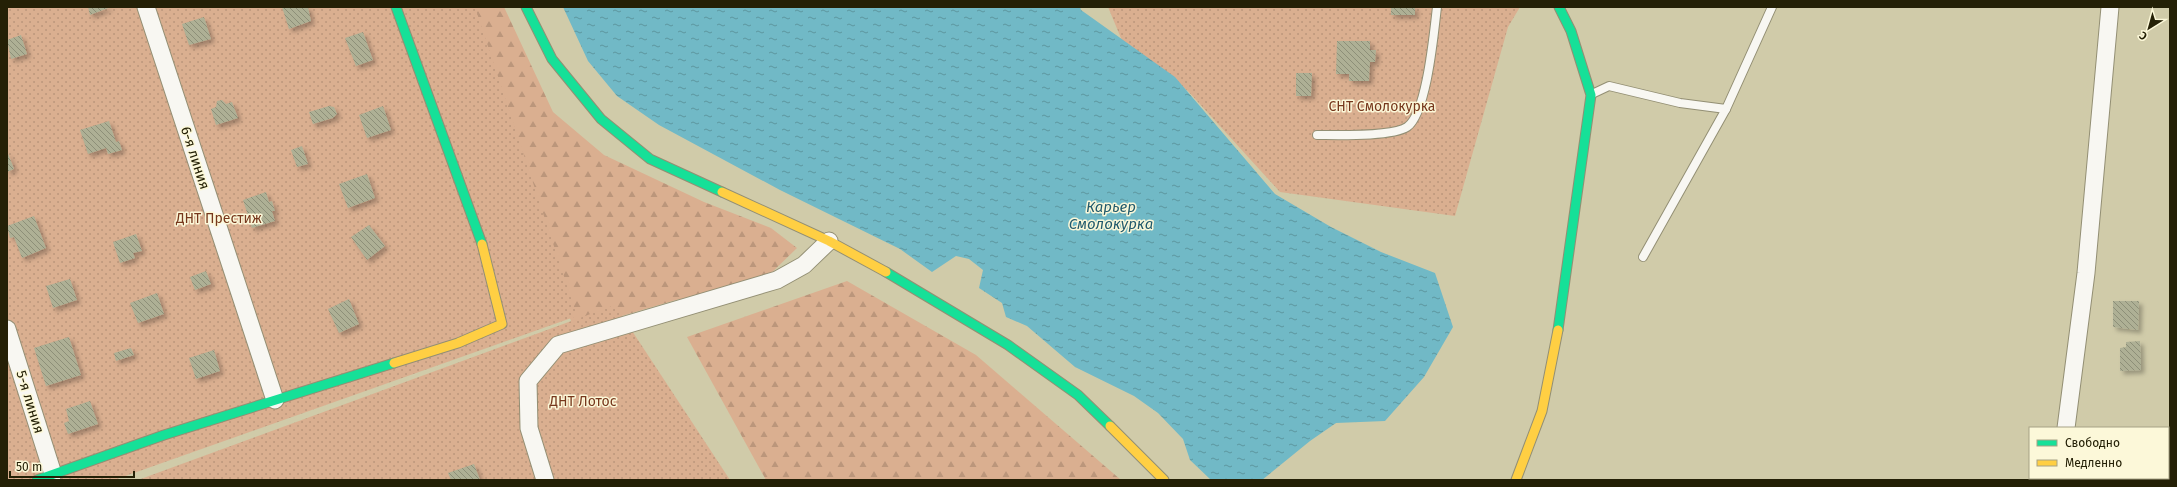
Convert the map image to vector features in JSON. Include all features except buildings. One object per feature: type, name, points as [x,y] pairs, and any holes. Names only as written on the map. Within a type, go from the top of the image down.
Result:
[{"type":"street","name":"6-я линия","points":[[146,7],[275,400]]},
{"type":"street","points":[[37,480],[164,435],[458,343],[502,324],[479,231],[396,7]]},
{"type":"street","points":[[526,7],[552,59],[601,119],[650,159],[829,241],[918,290],[982,330],[1078,395],[1164,480]]},
{"type":"street","points":[[1516,480],[1542,411],[1556,342],[1591,95],[1571,30],[1559,7]]},
{"type":"street","points":[[1571,30],[1574,7]]},
{"type":"street","points":[[2066,427],[2086,273],[2110,7]]},
{"type":"street","points":[[545,480],[529,428],[528,381],[558,345],[777,280],[804,265],[829,241]]},
{"type":"street","name":"5-я линия","points":[[7,329],[52,474]]},
{"type":"lane","points":[[1317,135],[1378,134],[1407,127],[1418,112],[1430,62],[1437,7]]},
{"type":"lane","points":[[1643,257],[1726,109],[1772,7]]},
{"type":"lane","points":[[1591,95],[1609,86],[1680,103],[1726,109]]},
{"type":"green space","name":"ДНТ Престиж","points":[[7,7],[475,7],[577,316],[114,480],[7,480]]},
{"type":"green space","points":[[465,7],[504,7],[553,112],[604,155],[704,202],[771,228],[797,248],[763,281],[676,300],[574,330]]},
{"type":"green space","name":"СНТ Смолокурка","points":[[1108,7],[1520,7],[1508,27],[1455,216],[1280,192],[1188,91],[1123,43]]},
{"type":"green space","points":[[847,281],[976,355],[1121,480],[766,480],[687,337]]},
{"type":"green space","name":"ДНТ Лотос","points":[[615,305],[730,480],[138,480]]},
{"type":"water","name":"Карьер Смолокурка","points":[[563,7],[1080,7],[1081,10],[1175,77],[1275,194],[1331,227],[1381,252],[1435,273],[1453,327],[1424,377],[1385,421],[1336,423],[1310,441],[1262,480],[1211,480],[1190,460],[1183,439],[1158,413],[1134,396],[1075,367],[1027,326],[1006,317],[1002,303],[979,288],[983,270],[969,259],[956,256],[932,272],[900,249],[780,190],[659,125],[617,96],[588,61]]},
{"type":"traffic: fast","points":[[396,7],[482,244]]},
{"type":"traffic: fast","points":[[526,7],[552,59],[601,119],[650,159],[722,192]]},
{"type":"traffic: fast","points":[[1558,330],[1591,95],[1571,31],[1559,7]]},
{"type":"traffic: fast","points":[[886,272],[1008,345],[1078,395],[1110,426]]},
{"type":"traffic: fast","points":[[37,480],[164,435],[394,363]]},
{"type":"traffic: slow","points":[[722,192],[829,241],[886,272]]},
{"type":"traffic: slow","points":[[394,363],[458,343],[502,324],[482,244]]},
{"type":"traffic: slow","points":[[1516,480],[1542,411],[1558,330]]},
{"type":"traffic: slow","points":[[1110,426],[1164,480]]}]
